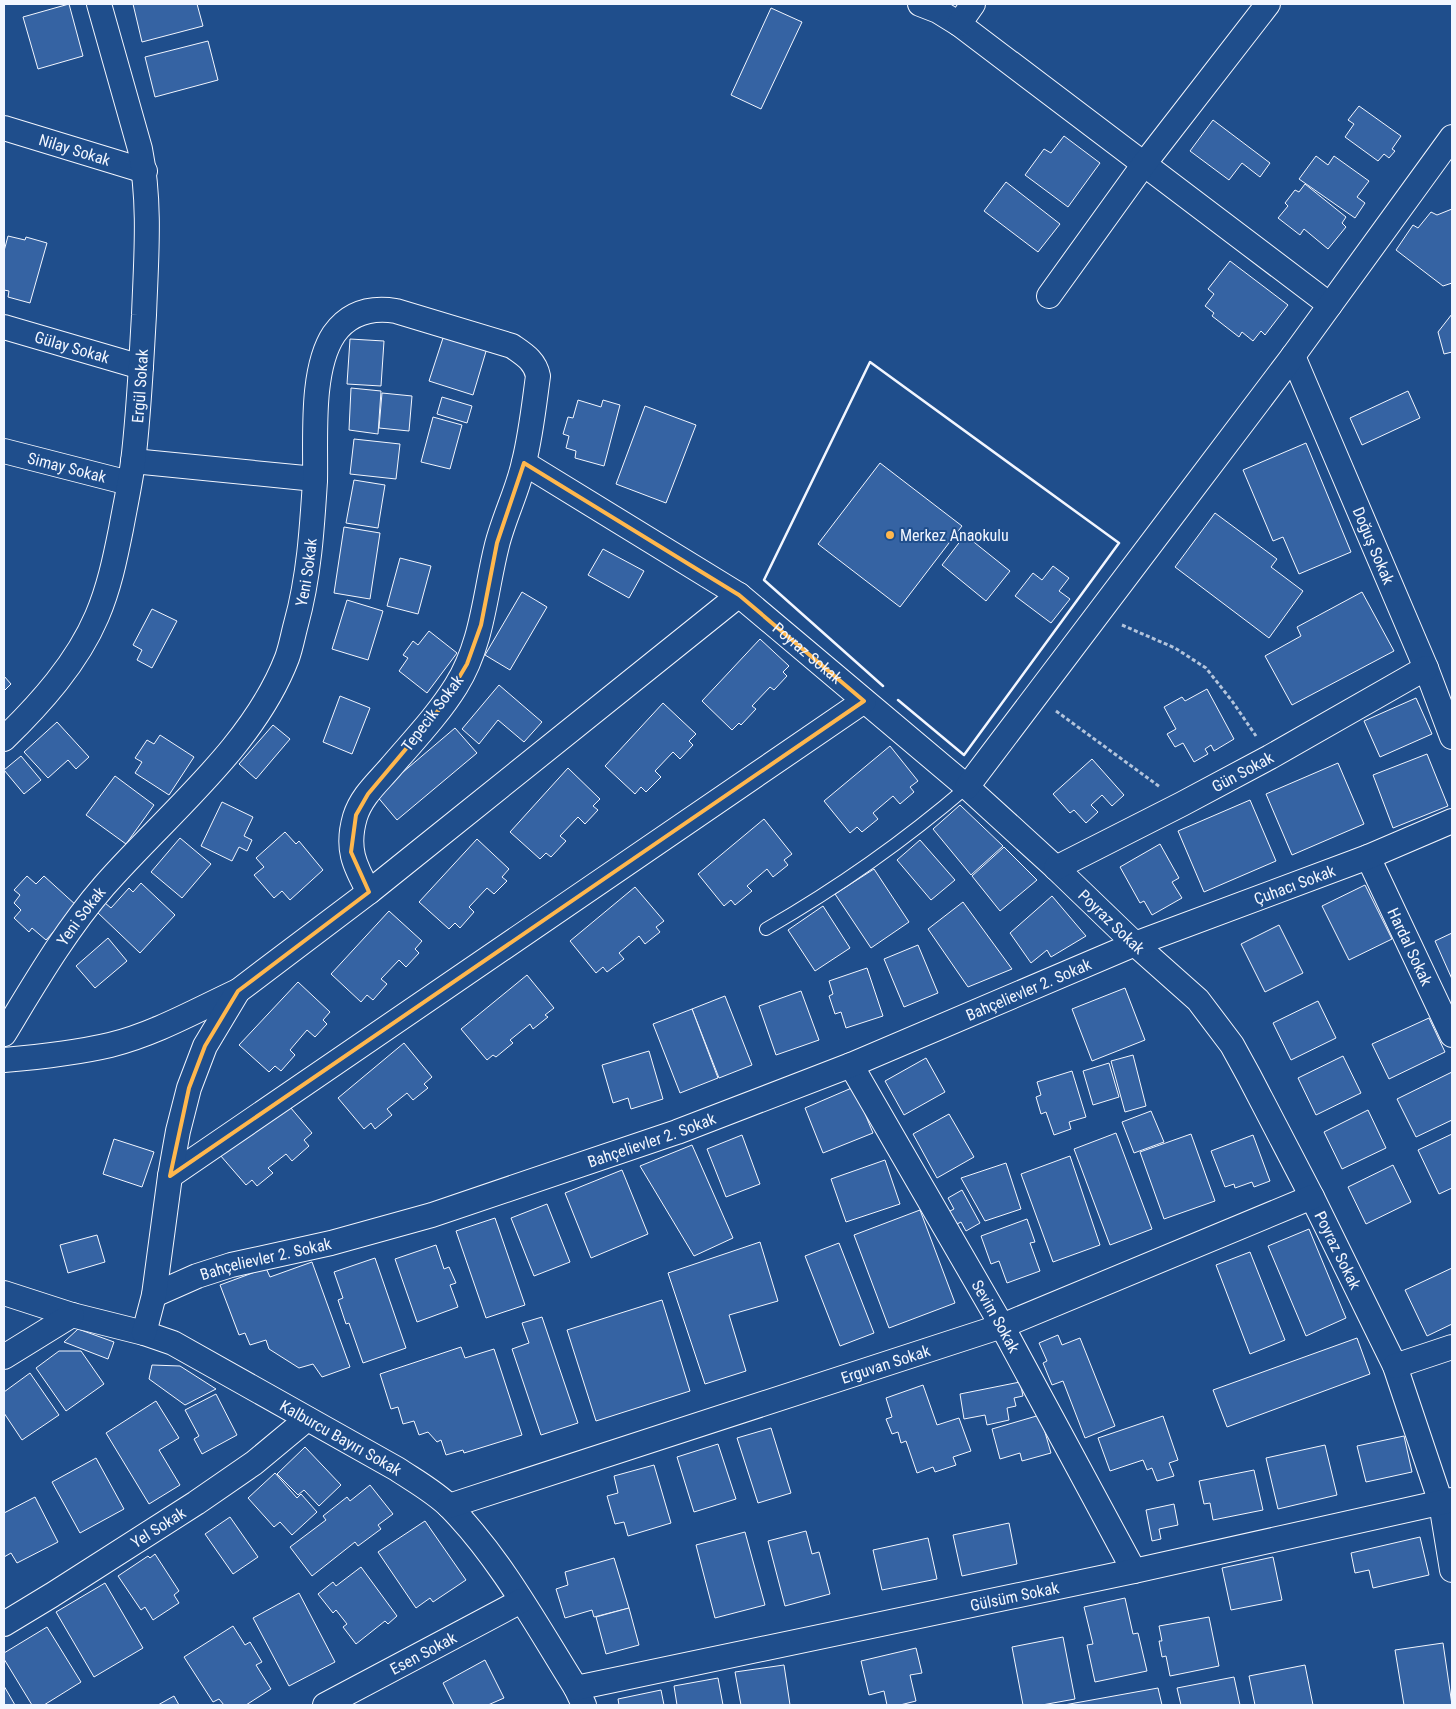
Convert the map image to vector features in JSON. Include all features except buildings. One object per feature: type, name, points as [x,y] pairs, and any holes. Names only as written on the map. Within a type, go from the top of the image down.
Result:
[{"type":"street","name":"Ergül Sokak","points":[[4,739],[22,722],[53,686],[85,641],[97,617],[113,569],[131,472],[141,368],[148,228],[145,171],[138,140],[98,4]]},
{"type":"street","points":[[920,4],[938,11],[959,24],[1330,305]]},
{"type":"street","points":[[959,24],[973,4]]},
{"type":"street","points":[[1049,296],[1144,164],[1268,4]]},
{"type":"street","name":"Nilay Sokak","points":[[4,128],[145,171]]},
{"type":"street","points":[[967,787],[1294,356],[1330,305],[1450,146]]},
{"type":"street","name":"Yeni Sokak","points":[[4,1034],[63,940],[104,886],[206,778],[246,730],[270,694],[287,658],[301,605],[309,556],[319,385],[328,347],[333,335],[348,321],[366,311],[380,309],[396,311],[496,340],[512,346],[529,357],[536,366],[538,376],[524,463]]},
{"type":"street","name":"Gülay Sokak","points":[[4,327],[141,368]]},
{"type":"street","name":"Doğuş Sokak","points":[[1294,356],[1426,668],[1452,737]]},
{"type":"street","name":"Simay Sokak","points":[[4,451],[131,472],[315,479]]},
{"type":"street","name":"Poyraz Sokak","points":[[524,463],[739,595],[967,787],[1056,868],[1135,944],[1198,1000],[1219,1026],[1249,1076],[1312,1197],[1395,1366],[1447,1502],[1452,1570]]},
{"type":"street","name":"Tepecik Sokak","points":[[369,892],[351,852],[352,830],[356,815],[368,794],[442,706],[457,685],[481,625],[497,543],[524,463]]},
{"type":"street","points":[[4,1060],[111,1045],[177,1019],[238,990],[369,892],[739,595]]},
{"type":"street","name":"Gün Sokak","points":[[1056,868],[1270,757],[1426,668]]},
{"type":"street","points":[[170,1176],[864,701]]},
{"type":"street","name":"Çuhacı Sokak","points":[[1135,944],[1368,857],[1452,821]]},
{"type":"street","name":"Hardal Sokak","points":[[1368,857],[1452,1036]]},
{"type":"street","name":"Bahçelievler 2. Sokak","points":[[154,1295],[197,1276],[231,1265],[331,1242],[432,1215],[677,1132],[851,1065],[1135,944]]},
{"type":"street","points":[[144,1333],[154,1295],[178,1131],[189,1088],[205,1046],[238,990]]},
{"type":"street","name":"Sevim Sokak","points":[[851,1065],[1002,1326],[1134,1571]]},
{"type":"street","name":"Erguvan Sokak","points":[[449,1506],[1002,1326],[1312,1197]]},
{"type":"street","name":"Kalburcu Bayırı Sokak","points":[[4,1293],[72,1315],[144,1333],[173,1343],[397,1469],[430,1490],[449,1506],[486,1550],[521,1601],[580,1697]]},
{"type":"street","points":[[4,1357],[72,1315]]},
{"type":"street","points":[[1395,1366],[1452,1347]]},
{"type":"street","name":"Yel Sokak","points":[[4,1624],[196,1503],[254,1463],[307,1419]]},
{"type":"street","name":"Gülsüm Sokak","points":[[580,1697],[1447,1502]]},
{"type":"street","name":"Esen Sokak","points":[[325,1705],[521,1601]]},
{"type":"lane","points":[[766,929],[810,904],[860,871],[931,818],[967,787]]},
{"type":"path","points":[[1097,614],[1175,648],[1206,668],[1232,701],[1270,757]]},
{"type":"path","points":[[1037,696],[1182,804]]},
{"type":"highlighted area","points":[[524,463],[739,595],[864,701],[170,1176],[189,1088],[205,1046],[238,991],[369,892],[351,852],[356,815],[368,794],[442,706],[467,664],[481,625],[497,543]]},
{"type":"wall","points":[[883,686],[764,580],[870,362],[1119,543],[964,755],[898,700]]},
{"type":"place","name":"Merkez Anaokulu","points":[[890,535]]}]
